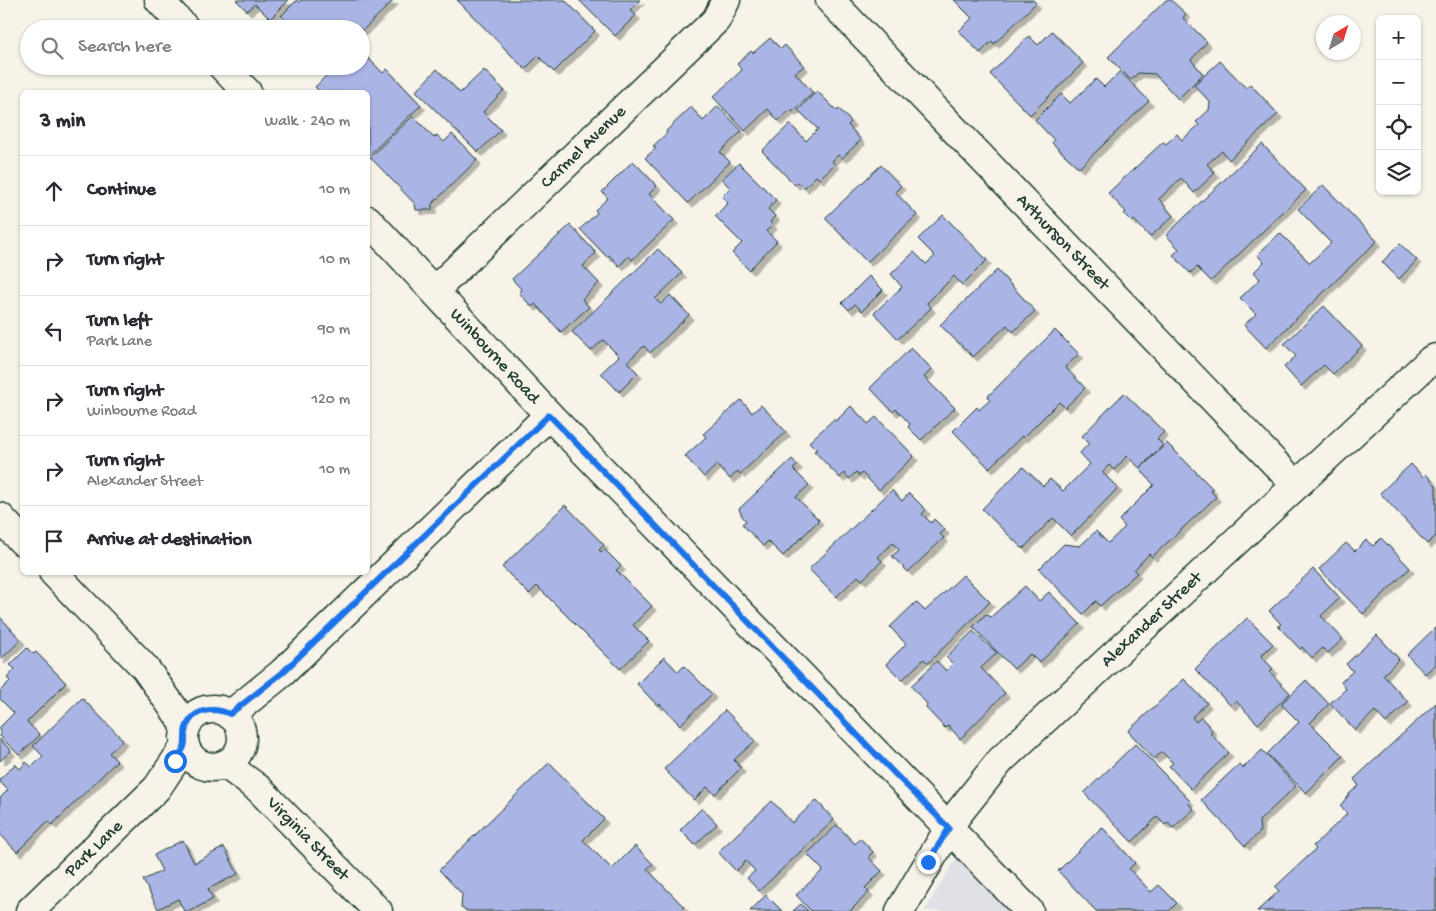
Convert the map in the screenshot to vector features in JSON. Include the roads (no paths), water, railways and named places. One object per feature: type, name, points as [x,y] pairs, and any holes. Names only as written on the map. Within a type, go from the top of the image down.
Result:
[{"type":"street","points":[[159,0],[178,20]]},
{"type":"street","name":"Carmel Avenue","points":[[434,290],[716,20],[726,0]]},
{"type":"street","name":"Arthurson Street","points":[[830,0],[1296,485]]},
{"type":"street","points":[[231,75],[245,90]]},
{"type":"street","name":"Winbourne Road","points":[[370,222],[549,415],[894,773],[950,821],[1029,911]]},
{"type":"street","name":"Alexander Street","points":[[900,911],[950,821],[1000,761],[1431,360],[1436,358]]},
{"type":"street","name":"Park Lane","points":[[30,911],[157,788],[213,739],[549,415]]},
{"type":"street","points":[[0,517],[20,538]]},
{"type":"street","name":"Virginia Street","points":[[56,575],[378,911]]}]
